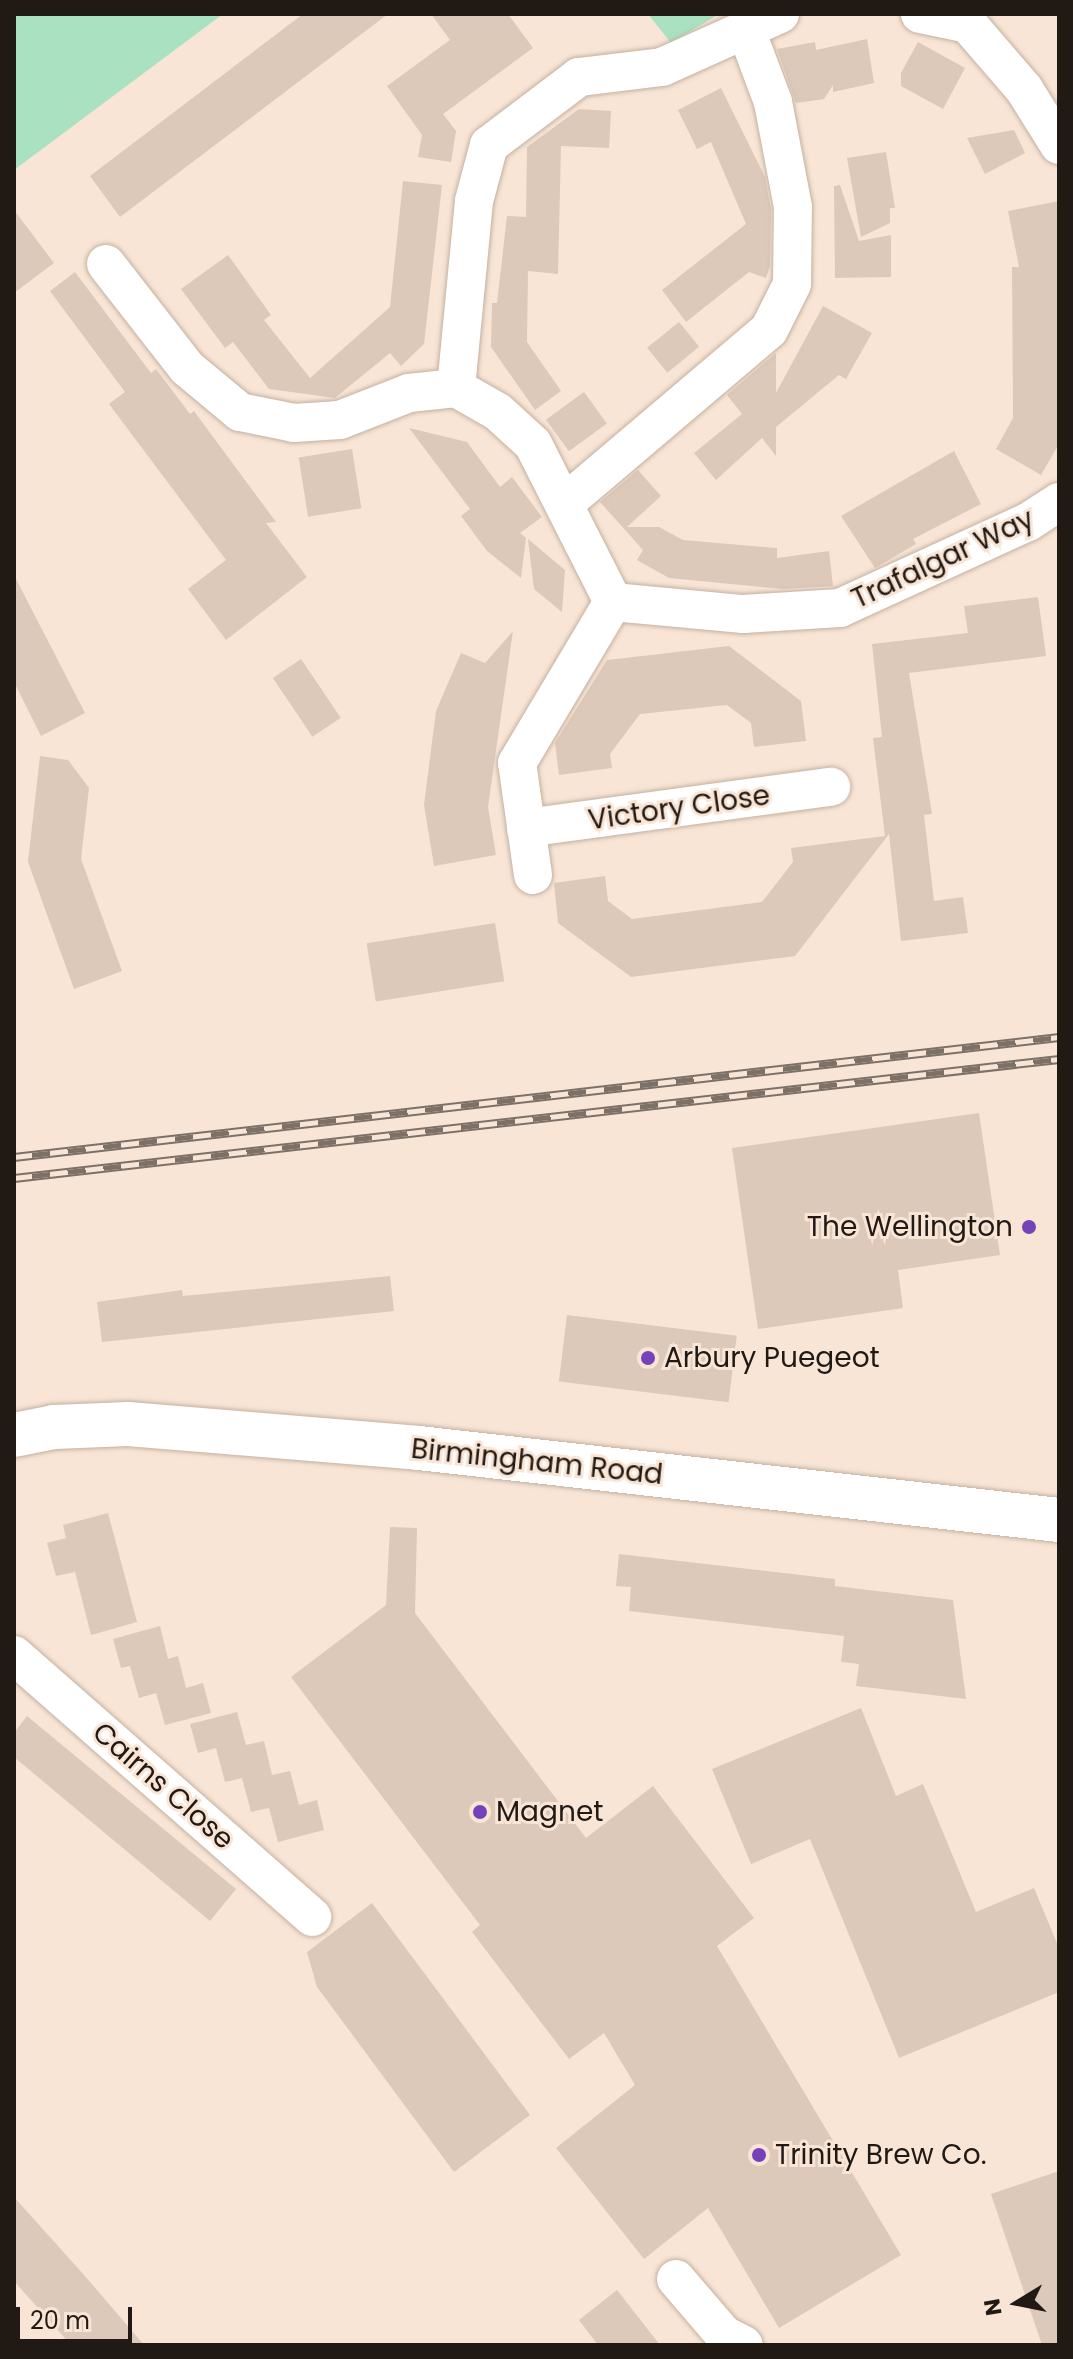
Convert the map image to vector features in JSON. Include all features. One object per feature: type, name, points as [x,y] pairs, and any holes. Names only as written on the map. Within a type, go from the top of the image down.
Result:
[{"type":"street","points":[[920,14],[970,19],[1024,89],[1059,145]]},
{"type":"street","points":[[456,388],[474,201],[489,145],[503,129],[579,77],[662,67],[763,20],[773,102],[793,207],[792,284],[769,330],[565,503]]},
{"type":"street","points":[[130,276],[187,368],[240,412],[294,423],[340,420],[409,393],[456,388],[498,412],[533,444],[613,602],[517,763],[533,875]]},
{"type":"street","name":"Trafalgar Way","points":[[613,602],[743,614],[840,608],[1028,522],[1059,502]]},
{"type":"street","name":"Victory Close","points":[[526,828],[831,787]]},
{"type":"street","name":"Birmingham Road","points":[[14,1435],[54,1427],[128,1424],[409,1447],[1059,1520]]},
{"type":"street","name":"Cairns Close","points":[[14,1655],[312,1917]]},
{"type":"street","points":[[676,2279],[724,2335],[744,2345]]},
{"type":"green space","points":[[14,14],[223,14],[14,170]]},
{"type":"green space","points":[[648,14],[719,14],[671,43]]},
{"type":"building","points":[[303,14],[388,14],[120,217],[90,176]]},
{"type":"building","points":[[431,14],[508,14],[533,48],[443,114],[456,131],[451,162],[418,157],[422,135],[387,86],[450,40]]},
{"type":"building","points":[[867,39],[874,83],[833,92],[833,85],[824,99],[796,103],[777,49],[815,42],[816,50]]},
{"type":"building","points":[[918,42],[965,68],[943,109],[901,86],[901,73]]},
{"type":"building","points":[[721,88],[765,177],[771,209],[770,266],[766,278],[749,272],[686,322],[662,290],[746,224],[711,142],[697,149],[678,110]]},
{"type":"building","points":[[579,109],[611,111],[609,148],[561,146],[558,274],[528,271],[527,342],[561,391],[535,410],[491,347],[492,303],[497,303],[507,216],[526,217],[527,147]]},
{"type":"building","points":[[1014,130],[1025,153],[985,174],[967,138]]},
{"type":"building","points":[[886,152],[895,208],[890,208],[890,223],[861,237],[847,158]]},
{"type":"building","points":[[403,181],[442,185],[424,344],[401,366],[390,353],[335,398],[269,389],[233,342],[225,348],[181,289],[228,255],[271,315],[264,320],[310,378],[390,307]]},
{"type":"building","points":[[840,185],[859,241],[891,235],[891,277],[835,278],[834,186]]},
{"type":"building","points":[[1059,201],[1059,444],[1041,475],[996,449],[1013,418],[1012,267],[1019,267],[1008,211]]},
{"type":"building","points":[[14,210],[54,263],[14,293]]},
{"type":"building","points":[[75,272],[151,373],[156,369],[190,414],[194,411],[276,522],[266,523],[307,577],[226,640],[188,589],[226,560],[109,404],[125,392],[50,291]]},
{"type":"building","points":[[823,306],[872,333],[846,379],[839,375],[776,427],[776,456],[762,438],[716,480],[694,453],[742,414],[727,395],[776,353],[776,393]]},
{"type":"building","points":[[679,322],[699,347],[667,373],[647,348]]},
{"type":"building","points":[[584,392],[607,424],[569,451],[546,420]]},
{"type":"building","points":[[409,428],[467,442],[500,487],[512,477],[542,517],[520,533],[526,538],[521,578],[487,551],[461,516],[470,509]]},
{"type":"building","points":[[352,449],[361,508],[308,517],[299,457]]},
{"type":"building","points":[[954,451],[981,504],[913,539],[916,544],[875,568],[841,516]]},
{"type":"building","points":[[638,470],[661,496],[627,527],[659,527],[683,540],[777,548],[777,558],[829,551],[833,586],[783,589],[669,578],[637,560],[643,550],[600,502]]},
{"type":"building","points":[[528,539],[565,570],[562,612],[534,589]]},
{"type":"building","points":[[14,575],[85,713],[41,736],[14,682]]},
{"type":"building","points":[[1038,597],[1046,656],[909,673],[932,814],[924,815],[934,901],[963,897],[968,933],[901,941],[889,834],[795,956],[631,977],[558,923],[554,883],[605,876],[608,901],[632,919],[762,902],[793,862],[791,848],[885,836],[873,738],[882,737],[872,644],[968,633],[964,606]]},
{"type":"building","points":[[513,631],[488,807],[496,855],[434,866],[424,805],[436,711],[461,653],[485,663]]},
{"type":"building","points":[[729,646],[801,701],[806,741],[754,747],[751,723],[727,705],[640,714],[610,754],[612,768],[559,775],[555,743],[607,660]]},
{"type":"building","points":[[301,659],[341,718],[313,737],[273,678]]},
{"type":"building","points":[[40,756],[68,760],[89,788],[81,859],[122,971],[74,989],[28,862]]},
{"type":"building","points":[[495,923],[504,981],[376,1002],[367,943]]},
{"type":"building","points":[[979,1113],[1000,1255],[898,1270],[903,1308],[758,1329],[732,1148]]},
{"type":"building","points":[[390,1276],[394,1311],[102,1342],[97,1302],[182,1290],[183,1296]]},
{"type":"building","name":"Arbury Puegeot","points":[[567,1315],[737,1336],[729,1402],[559,1382]]},
{"type":"building","points":[[108,1513],[137,1622],[91,1635],[75,1572],[56,1576],[47,1543],[66,1538],[63,1525]]},
{"type":"building","points":[[390,1527],[417,1528],[415,1613],[586,1838],[653,1786],[754,1918],[717,1946],[901,2255],[779,2328],[708,2208],[644,2259],[556,2148],[635,2085],[604,2033],[569,2059],[472,1932],[480,1925],[291,1677],[386,1605]]},
{"type":"building","points":[[619,1554],[835,1579],[835,1586],[953,1600],[966,1699],[856,1686],[859,1664],[841,1662],[844,1636],[629,1611],[631,1587],[616,1586]]},
{"type":"building","points":[[160,1626],[168,1659],[178,1656],[186,1688],[203,1683],[211,1713],[165,1725],[156,1693],[139,1698],[130,1666],[121,1668],[113,1639]]},
{"type":"building","points":[[861,1708],[896,1796],[923,1784],[976,1912],[1034,1888],[1059,1948],[1059,1992],[899,2058],[810,1839],[751,1864],[712,1769]]},
{"type":"building","points":[[237,1712],[246,1745],[264,1741],[272,1775],[290,1771],[299,1805],[317,1800],[324,1830],[278,1842],[269,1808],[251,1812],[242,1778],[225,1782],[216,1748],[198,1753],[190,1724]]},
{"type":"building","points":[[27,1716],[236,1889],[210,1921],[14,1757],[14,1733]]},
{"type":"building","points":[[372,1903],[530,2115],[454,2172],[317,1987],[307,1952]]},
{"type":"building","points":[[1059,2171],[1059,2345],[1042,2345],[991,2194]]},
{"type":"building","points":[[14,2197],[144,2345],[71,2345],[14,2281]]},
{"type":"building","points":[[617,2290],[660,2345],[598,2345],[579,2320]]},
{"type":"railway","points":[[14,1157],[1059,1037]]},
{"type":"railway","points":[[14,1178],[1059,1059]]},
{"type":"place","name":"The Wellington","points":[[1029,1227]]},
{"type":"place","name":"Arbury Puegeot","points":[[648,1358]]},
{"type":"place","name":"Magnet","points":[[480,1812]]},
{"type":"place","name":"Trinity Brew Co.","points":[[759,2155]]}]
